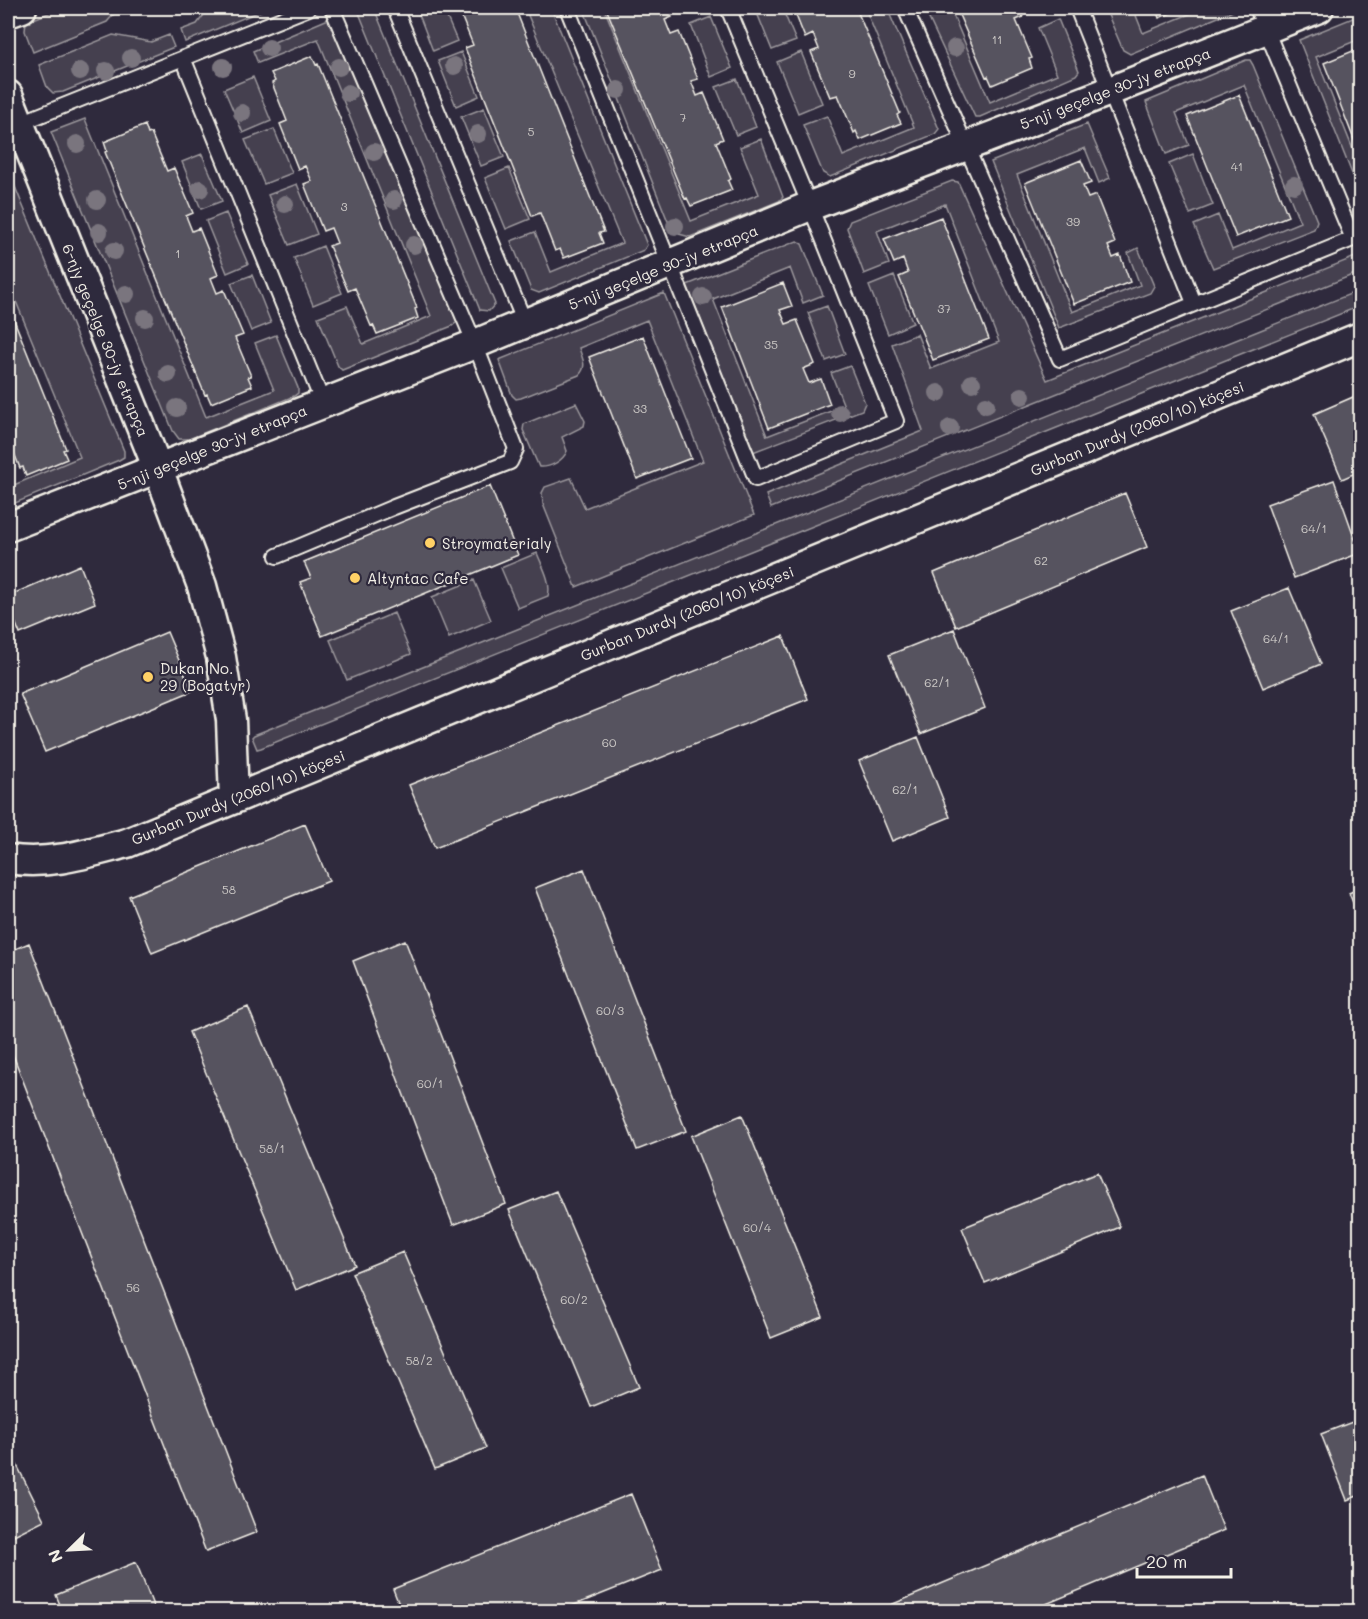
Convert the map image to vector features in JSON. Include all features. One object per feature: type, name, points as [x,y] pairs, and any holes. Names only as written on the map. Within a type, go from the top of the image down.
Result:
[{"type":"street","points":[[8,14],[22,8]]},
{"type":"street","name":"5-nji geçelge 30-jy etrapça","points":[[8,527],[475,344],[810,206],[1110,91],[1262,18],[1319,8]]},
{"type":"street","name":"6-njy geçelge 30-jy etrapça","points":[[8,95],[13,126],[158,469],[202,586],[220,657],[231,720],[234,799]]},
{"type":"street","name":"Gurban Durdy (2060/10) köçesi","points":[[8,859],[22,862],[62,860],[127,843],[1360,337]]},
{"type":"lane","points":[[13,126],[309,8]]},
{"type":"lane","points":[[277,556],[510,462],[516,449],[475,344],[332,8]]},
{"type":"lane","points":[[395,8],[525,323]]},
{"type":"lane","points":[[567,8],[756,479],[896,421],[728,8]]},
{"type":"lane","points":[[905,8],[1060,359],[1357,237],[1262,18]]},
{"type":"lane","points":[[1077,8],[1194,303]]},
{"type":"lane","points":[[183,58],[323,403]]},
{"type":"shaded area","points":[[61,8],[119,8],[107,22],[33,52],[25,31],[26,22]]},
{"type":"shaded area","points":[[209,8],[262,8],[263,10],[185,42],[181,30],[197,24]]},
{"type":"shaded area","points":[[357,8],[374,8],[495,304],[489,311],[480,310]]},
{"type":"shaded area","points":[[429,8],[443,8],[457,41],[433,51],[418,12]]},
{"type":"shaded area","points":[[525,8],[551,8],[647,245],[644,250],[539,293],[531,290],[511,241],[535,232],[551,272],[622,243]]},
{"type":"shaded area","points":[[583,8],[604,8],[691,221],[759,194],[740,147],[761,139],[783,197],[779,201],[690,237],[679,234],[669,224]]},
{"type":"shaded area","points":[[755,8],[782,8],[796,41],[772,50]]},
{"type":"shaded area","points":[[865,8],[887,8],[939,129],[935,134],[830,177],[823,173],[803,125],[827,116],[843,156],[914,127]]},
{"type":"shaded area","points":[[924,8],[950,8],[990,102],[1057,74],[1038,28],[1058,19],[1079,71],[1076,75],[980,117],[975,117]]},
{"type":"shaded area","points":[[1105,8],[1133,8],[1143,33],[1204,8],[1238,8],[1130,54],[1123,50]]},
{"type":"shaded area","points":[[1360,15],[1360,39],[1316,57],[1360,167],[1360,194],[1299,40]]},
{"type":"shaded area","points":[[333,17],[457,322],[342,370],[338,366],[318,317],[347,306],[363,344],[431,316],[318,39],[258,63],[253,51]]},
{"type":"shaded area","points":[[711,17],[732,68],[711,77],[691,25]]},
{"type":"shaded area","points":[[113,35],[151,42],[169,35],[174,47],[63,92],[53,93],[47,87],[39,65]]},
{"type":"shaded area","points":[[461,52],[479,96],[456,106],[438,61]]},
{"type":"shaded area","points":[[801,52],[822,103],[798,113],[777,62]]},
{"type":"shaded area","points":[[1250,60],[1253,65],[1317,221],[1314,229],[1213,268],[1194,225],[1218,215],[1232,250],[1300,222],[1244,85],[1176,113],[1189,145],[1166,154],[1146,102]]},
{"type":"shaded area","points":[[253,77],[271,121],[243,133],[224,89]]},
{"type":"shaded area","points":[[737,79],[756,127],[736,135],[716,87]]},
{"type":"shaded area","points":[[484,108],[504,157],[481,166],[461,117]]},
{"type":"shaded area","points":[[85,119],[206,417],[274,390],[255,343],[276,335],[298,393],[189,439],[179,439],[173,431],[51,132]]},
{"type":"shaded area","points":[[1087,124],[1110,178],[1099,183],[1085,148],[1017,175],[1072,312],[1140,285],[1128,253],[1138,248],[1154,286],[1150,293],[1059,328],[991,162]]},
{"type":"shaded area","points":[[274,129],[292,173],[264,184],[245,140]]},
{"type":"shaded area","points":[[202,154],[222,201],[201,209],[182,162]]},
{"type":"shaded area","points":[[1193,154],[1213,205],[1190,214],[1169,164]]},
{"type":"shaded area","points":[[509,168],[530,219],[506,229],[485,178]]},
{"type":"shaded area","points":[[11,177],[124,451],[124,457],[8,506],[8,471],[14,485],[80,457],[8,282],[8,179]]},
{"type":"shaded area","points":[[952,181],[958,182],[1047,380],[1360,255],[1360,272],[771,508],[766,495],[923,431],[892,344],[917,334],[931,369],[999,342],[945,204],[877,231],[889,264],[864,274],[847,228],[850,221]]},
{"type":"shaded area","points":[[297,184],[317,234],[289,245],[268,195]]},
{"type":"shaded area","points":[[226,213],[248,264],[227,273],[206,221]]},
{"type":"shaded area","points":[[797,241],[802,244],[823,295],[803,303],[790,268],[713,299],[767,436],[844,406],[831,373],[850,366],[865,403],[862,410],[753,452],[687,285]]},
{"type":"shaded area","points":[[323,246],[342,293],[313,305],[294,258]]},
{"type":"shaded area","points":[[252,275],[271,323],[251,331],[231,283]]},
{"type":"shaded area","points":[[894,276],[913,323],[888,334],[869,286]]},
{"type":"shaded area","points":[[1360,290],[1360,306],[261,748],[257,749],[252,737],[254,735]]},
{"type":"shaded area","points":[[664,293],[754,515],[576,587],[543,504],[542,493],[545,487],[571,478],[585,508],[703,461],[647,320],[579,348],[584,365],[579,375],[521,398],[516,399],[512,395],[499,360]]},
{"type":"shaded area","points":[[827,306],[845,354],[826,361],[808,313]]},
{"type":"shaded area","points":[[576,403],[585,421],[584,426],[562,437],[567,451],[559,461],[552,465],[539,467],[523,430],[524,424]]},
{"type":"shaded area","points":[[537,553],[548,580],[548,596],[518,608],[501,568]]},
{"type":"shaded area","points":[[474,580],[491,620],[449,638],[432,597]]},
{"type":"shaded area","points":[[394,613],[411,654],[347,680],[330,640]]},
{"type":"building","points":[[458,8],[515,8],[604,232],[599,233],[603,243],[564,258],[560,249],[555,251],[540,213],[532,216],[465,48],[473,45]]},
{"type":"building","points":[[606,8],[669,8],[672,17],[665,20],[671,35],[679,32],[698,79],[691,81],[697,96],[704,93],[723,139],[716,142],[731,179],[728,181],[732,190],[691,206],[687,198],[685,199]]},
{"type":"building","points":[[793,8],[856,8],[900,113],[897,115],[901,123],[860,140],[856,131],[854,133],[838,95],[830,97],[811,52],[819,49],[813,34],[805,38]]},
{"type":"building","points":[[956,8],[1019,8],[1023,17],[1016,20],[1032,58],[1029,59],[1032,68],[992,85],[988,76],[986,77]]},
{"type":"building","points":[[1152,8],[1183,8],[1159,18],[1156,9]]},
{"type":"building","points":[[1360,48],[1360,155],[1324,63]]},
{"type":"building","points":[[312,56],[316,65],[318,64],[417,308],[415,309],[418,318],[377,334],[373,325],[371,326],[355,288],[348,291],[329,246],[337,243],[331,228],[323,231],[304,184],[312,181],[305,166],[298,169],[280,124],[287,121],[272,83],[275,81],[271,73]]},
{"type":"building","points":[[1239,95],[1288,216],[1236,237],[1187,116]]},
{"type":"building","points":[[145,125],[148,134],[151,133],[167,171],[174,168],[193,213],[186,216],[192,231],[199,228],[218,275],[211,278],[217,293],[224,290],[243,335],[235,338],[251,376],[248,377],[252,386],[211,403],[207,394],[205,395],[105,152],[107,151],[104,142]]},
{"type":"building","points":[[1081,160],[1091,183],[1083,186],[1088,198],[1096,195],[1115,243],[1108,246],[1113,258],[1120,255],[1130,282],[1074,304],[1025,183]]},
{"type":"building","points":[[941,217],[989,339],[933,360],[899,277],[908,273],[903,259],[894,263],[884,239]]},
{"type":"building","points":[[783,283],[792,306],[780,310],[786,324],[797,320],[815,364],[803,369],[809,383],[821,379],[830,404],[769,428],[722,307]]},
{"type":"building","points":[[8,305],[66,449],[63,450],[67,459],[26,476],[23,467],[20,468],[8,438]]},
{"type":"building","points":[[643,336],[691,458],[637,479],[589,357]]},
{"type":"building","points":[[1360,394],[1360,471],[1342,479],[1314,414]]},
{"type":"building","points":[[1334,480],[1360,553],[1294,578],[1267,504]]},
{"type":"building","points":[[490,486],[518,555],[322,636],[300,582],[311,578],[304,562]]},
{"type":"building","points":[[1125,493],[1147,547],[956,627],[934,573]]},
{"type":"building","points":[[80,565],[95,603],[20,634],[8,604],[8,596]]},
{"type":"building","points":[[1289,588],[1321,664],[1263,688],[1231,611]]},
{"type":"building","points":[[954,629],[985,708],[921,734],[889,655]]},
{"type":"building","points":[[167,632],[192,691],[45,752],[20,694]]},
{"type":"building","points":[[783,636],[808,699],[435,848],[409,785]]},
{"type":"building","points":[[918,737],[950,817],[892,841],[859,761]]},
{"type":"building","points":[[305,824],[329,881],[152,953],[129,896]]},
{"type":"building","points":[[584,869],[686,1131],[637,1150],[535,888]]},
{"type":"building","points":[[1360,888],[1360,920],[1349,893]]},
{"type":"building","points":[[405,940],[506,1204],[453,1225],[353,961]]},
{"type":"building","points":[[29,943],[257,1532],[206,1552],[8,1042],[8,952]]},
{"type":"building","points":[[248,1007],[355,1265],[296,1290],[189,1032]]},
{"type":"building","points":[[742,1115],[823,1317],[771,1338],[691,1136]]},
{"type":"building","points":[[1097,1173],[1120,1227],[985,1283],[962,1228]]},
{"type":"building","points":[[556,1191],[639,1387],[591,1407],[509,1210]]},
{"type":"building","points":[[403,1252],[486,1448],[435,1469],[352,1273]]},
{"type":"building","points":[[1360,1419],[1360,1495],[1347,1500],[1321,1434]]},
{"type":"building","points":[[8,1447],[44,1520],[8,1538]]},
{"type":"building","points":[[1202,1475],[1224,1530],[1027,1612],[874,1612]]},
{"type":"building","points":[[631,1494],[662,1570],[557,1612],[402,1612],[393,1589]]},
{"type":"building","points":[[136,1562],[154,1608],[145,1612],[63,1612],[56,1595]]},
{"type":"place","name":"Stroymaterialy","points":[[430,543]]},
{"type":"place","name":"Altyntac Cafe","points":[[355,578]]},
{"type":"place","name":"Dukan No. 29 (Bogatyr)","points":[[148,677]]}]
